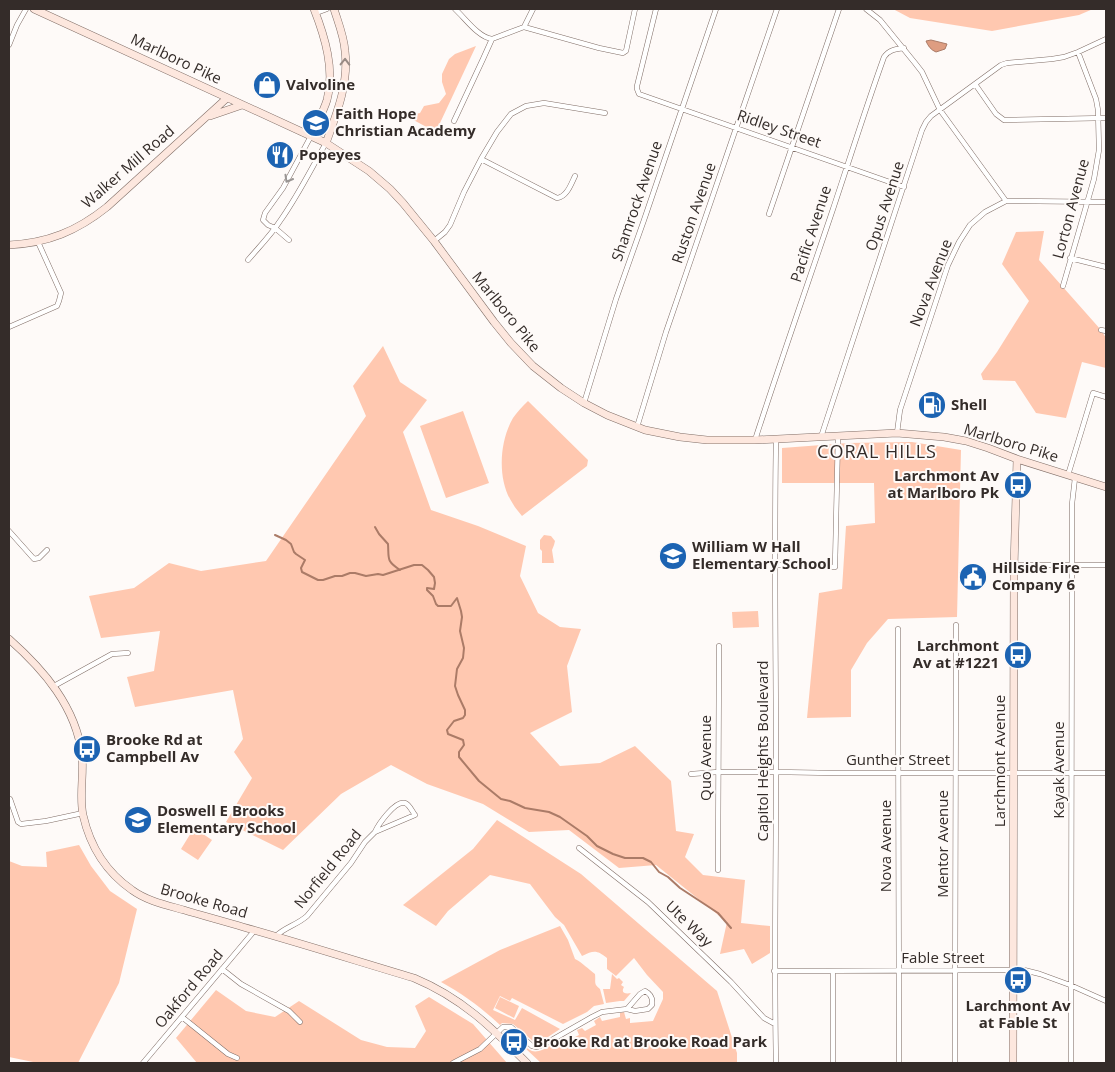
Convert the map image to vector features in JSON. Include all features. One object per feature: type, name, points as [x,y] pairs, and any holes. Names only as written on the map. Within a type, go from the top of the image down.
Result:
[{"type":"street","points":[[9,45],[26,9]]},
{"type":"street","name":"Marlboro Pike","points":[[34,9],[326,142],[360,164],[390,189],[403,203],[511,343],[533,366],[584,403],[606,415],[651,431],[693,439],[755,440],[897,433],[924,435],[966,442],[988,448],[1106,487]]},
{"type":"street","points":[[289,240],[263,220],[265,213],[283,188],[311,136],[326,100],[330,79],[329,64],[325,40],[315,11],[327,9]]},
{"type":"street","points":[[248,260],[275,228],[291,205],[326,142],[339,106],[345,78],[345,51],[334,9]]},
{"type":"street","points":[[455,9],[487,38],[492,39],[524,27],[623,53],[626,51],[635,9]]},
{"type":"street","points":[[524,27],[533,9]]},
{"type":"street","name":"Ridley Street","points":[[656,9],[636,89],[639,93],[904,187]]},
{"type":"street","name":"Shamrock Avenue","points":[[584,403],[616,299],[716,9]]},
{"type":"street","name":"Ruston Avenue","points":[[637,426],[666,332],[777,9]]},
{"type":"street","points":[[769,214],[839,9]]},
{"type":"street","points":[[866,9],[880,20],[922,72],[940,110],[1006,201]]},
{"type":"street","points":[[454,121],[492,39]]},
{"type":"street","name":"Opus Avenue","points":[[821,437],[924,126],[931,116],[1007,63],[1057,58],[1078,52],[1106,39]]},
{"type":"street","name":"Pacific Avenue","points":[[755,440],[884,57],[892,50],[904,48]]},
{"type":"street","name":"Lorton Avenue","points":[[1063,286],[1088,202],[1098,157],[1097,104],[1078,52]]},
{"type":"street","points":[[975,84],[996,114],[1004,120],[1106,118]]},
{"type":"street","name":"Walker Mill Road","points":[[9,245],[38,242],[54,237],[75,229],[98,214],[227,98]]},
{"type":"street","points":[[434,241],[445,232],[452,222],[464,192],[481,159],[506,118],[517,110],[530,105],[544,103],[605,113]]},
{"type":"street","points":[[203,119],[242,105]]},
{"type":"street","points":[[481,159],[557,198],[561,198],[566,194],[575,176]]},
{"type":"street","name":"Nova Avenue","points":[[897,433],[900,410],[948,265],[954,250],[970,225],[985,212],[1006,201],[1106,202]]},
{"type":"street","points":[[9,327],[54,307],[60,300],[61,293],[38,242]]},
{"type":"street","points":[[1070,258],[1106,267]]},
{"type":"street","name":"Kayak Avenue","points":[[1071,1063],[1072,476],[1093,394],[1106,397]]},
{"type":"street","points":[[775,565],[835,567],[838,436]]},
{"type":"street","name":"Capitol Heights Boulevard","points":[[776,439],[774,971],[776,1063]]},
{"type":"street","name":"Larchmont Avenue","points":[[1013,1063],[1014,565],[1017,459]]},
{"type":"street","points":[[9,531],[34,559],[39,558],[47,550]]},
{"type":"street","points":[[1014,565],[1106,565]]},
{"type":"street","name":"Mentor Avenue","points":[[955,1063],[956,625]]},
{"type":"street","name":"Nova Avenue","points":[[898,629],[899,1063]]},
{"type":"street","name":"Brooke Road","points":[[9,639],[54,686],[68,708],[80,741],[83,814],[93,844],[104,864],[121,882],[139,895],[161,904],[276,936],[414,978],[430,985],[461,1003],[483,1020],[526,1063]]},
{"type":"street","name":"Quo Avenue","points":[[718,870],[719,646]]},
{"type":"street","points":[[54,686],[112,654],[128,653]]},
{"type":"street","name":"Gunther Street","points":[[691,774],[718,772],[1106,773]]},
{"type":"street","points":[[10,799],[18,822],[21,824],[83,814]]},
{"type":"street","name":"Norfield Road","points":[[276,936],[307,916],[351,863],[391,809],[404,802],[415,815],[375,832]]},
{"type":"street","name":"Ute Way","points":[[579,848],[648,902],[731,982],[764,1018],[775,1024]]},
{"type":"street","name":"Oakford Road","points":[[143,1063],[255,930]]},
{"type":"street","points":[[222,969],[241,984],[289,1011],[300,1022]]},
{"type":"street","name":"Fable Street","points":[[774,971],[1013,970],[1034,972],[1106,1001]]},
{"type":"street","points":[[833,1063],[834,971]]},
{"type":"street","points":[[453,1063],[480,1049],[504,1027],[511,1027],[532,1046],[537,1047],[602,1012],[648,1008],[652,1006],[649,993],[645,991],[640,994],[628,1009]]},
{"type":"street","points":[[182,1017],[228,1054],[237,1058]]},
{"type":"shaded area","points":[[893,9],[1093,9],[1079,15],[992,31],[910,18]]},
{"type":"shaded area","points":[[931,40],[947,44],[945,49],[936,52],[926,41]]},
{"type":"shaded area","points":[[476,46],[440,123],[434,131],[406,116],[420,113],[424,106],[439,103],[446,94],[442,82],[442,74],[449,59],[455,54]]},
{"type":"shaded area","points":[[1044,231],[1039,260],[1106,338],[1106,368],[1082,362],[1066,418],[1036,413],[1015,381],[983,380],[981,374],[1029,301],[1002,264],[1016,232]]},
{"type":"shaded area","points":[[383,346],[400,382],[427,400],[403,432],[431,510],[478,526],[526,546],[520,576],[538,613],[560,627],[581,629],[567,666],[572,712],[530,733],[560,766],[600,763],[635,746],[671,781],[676,831],[694,834],[685,857],[703,875],[745,880],[741,923],[770,926],[770,953],[752,964],[744,949],[720,954],[727,922],[656,865],[619,868],[569,830],[529,832],[483,804],[427,784],[391,765],[341,794],[283,850],[226,822],[252,778],[234,752],[243,739],[233,690],[135,707],[127,677],[154,671],[160,631],[101,638],[89,596],[134,588],[169,563],[201,571],[266,561],[366,416],[353,386]]},
{"type":"shaded area","points":[[528,401],[588,460],[587,466],[522,516],[508,495],[504,484],[502,461],[508,428],[515,416]]},
{"type":"shaded area","points":[[463,411],[489,483],[446,498],[420,426]]},
{"type":"shaded area","points":[[912,442],[961,450],[957,617],[888,619],[867,643],[851,670],[851,717],[807,718],[819,593],[842,589],[846,526],[875,523],[874,483],[782,483],[782,448],[848,443]]},
{"type":"shaded area","points":[[544,535],[551,536],[555,541],[552,550],[554,563],[542,563],[540,540]]},
{"type":"shaded area","points":[[758,611],[759,627],[733,628],[732,612]]},
{"type":"shaded area","points":[[497,820],[581,874],[717,991],[737,1053],[737,1063],[541,1063],[508,1032],[508,1030],[530,1050],[540,1051],[564,1037],[567,1041],[579,1035],[577,1030],[582,1028],[585,1031],[596,1025],[594,1021],[600,1017],[602,1021],[620,1017],[620,1013],[624,1012],[626,1019],[630,1018],[630,1023],[653,1021],[663,999],[663,992],[634,958],[616,976],[607,969],[607,958],[601,953],[593,952],[582,956],[564,925],[555,917],[530,884],[490,875],[448,911],[436,926],[403,905],[473,849]]},
{"type":"shaded area","points":[[194,828],[212,840],[198,860],[181,849]]},
{"type":"shaded area","points":[[79,845],[91,866],[110,891],[137,909],[119,983],[78,1063],[38,1063],[9,1057],[9,861],[22,866],[47,867],[46,852]]},
{"type":"shaded area","points":[[560,926],[575,959],[595,974],[596,984],[600,989],[604,1004],[594,1006],[587,1012],[563,1024],[512,998],[510,1001],[500,996],[493,1010],[515,1020],[522,1008],[560,1029],[539,1043],[534,1042],[513,1024],[502,1023],[500,1025],[457,991],[441,982],[500,950]]},
{"type":"shaded area","points":[[612,974],[623,982],[621,985],[624,987],[623,992],[631,993],[624,1001],[606,1003],[603,989],[610,989]]},
{"type":"shaded area","points":[[216,990],[246,1011],[275,1017],[299,1001],[361,1040],[387,1047],[415,1048],[426,1031],[415,1006],[429,997],[473,1024],[507,1063],[197,1063],[176,1038]]},
{"type":"shaded area","points":[[500,997],[519,1006],[514,1018],[495,1008]]},
{"type":"waterway","points":[[375,527],[388,544],[390,562],[400,570]]},
{"type":"waterway","points":[[275,535],[291,544],[294,552],[305,560],[301,568],[302,572],[318,580],[350,573],[366,576],[383,575],[414,565],[422,565],[428,570],[434,577],[435,583],[434,589],[427,588],[427,590],[433,596],[436,604],[438,606],[451,606],[457,598],[461,611],[460,631],[464,648],[463,658],[457,669],[455,686],[465,710],[465,715],[463,718],[454,721],[447,730],[448,734],[463,740],[464,745],[459,752],[459,757],[479,781],[501,799],[525,808],[549,812],[560,817],[587,836],[597,846],[613,854],[625,858],[643,858],[651,862],[659,872],[680,888],[718,913],[731,928]]},
{"type":"place","name":"Valvoline","points":[[267,85]]},
{"type":"place","name":"Faith Hope Christian Academy","points":[[316,123]]},
{"type":"place","name":"Popeyes","points":[[280,155]]},
{"type":"place","name":"Shell","points":[[932,405]]},
{"type":"place","name":"Larchmont Av at Marlboro Pk","points":[[1018,485]]},
{"type":"place","name":"William W Hall Elementary School","points":[[673,556]]},
{"type":"place","name":"Hillside Fire Company 6","points":[[973,577]]},
{"type":"place","name":"Larchmont Av at #1221","points":[[1018,655]]},
{"type":"place","name":"Brooke Rd at Campbell Av","points":[[87,749]]},
{"type":"place","name":"Doswell E Brooks Elementary School","points":[[138,820]]},
{"type":"place","name":"Larchmont Av at Fable St","points":[[1018,980]]},
{"type":"place","name":"Brooke Rd at Brooke Road Park","points":[[514,1042]]},
{"type":"district","name":"CORAL HILLS","points":[[877,452]]}]
